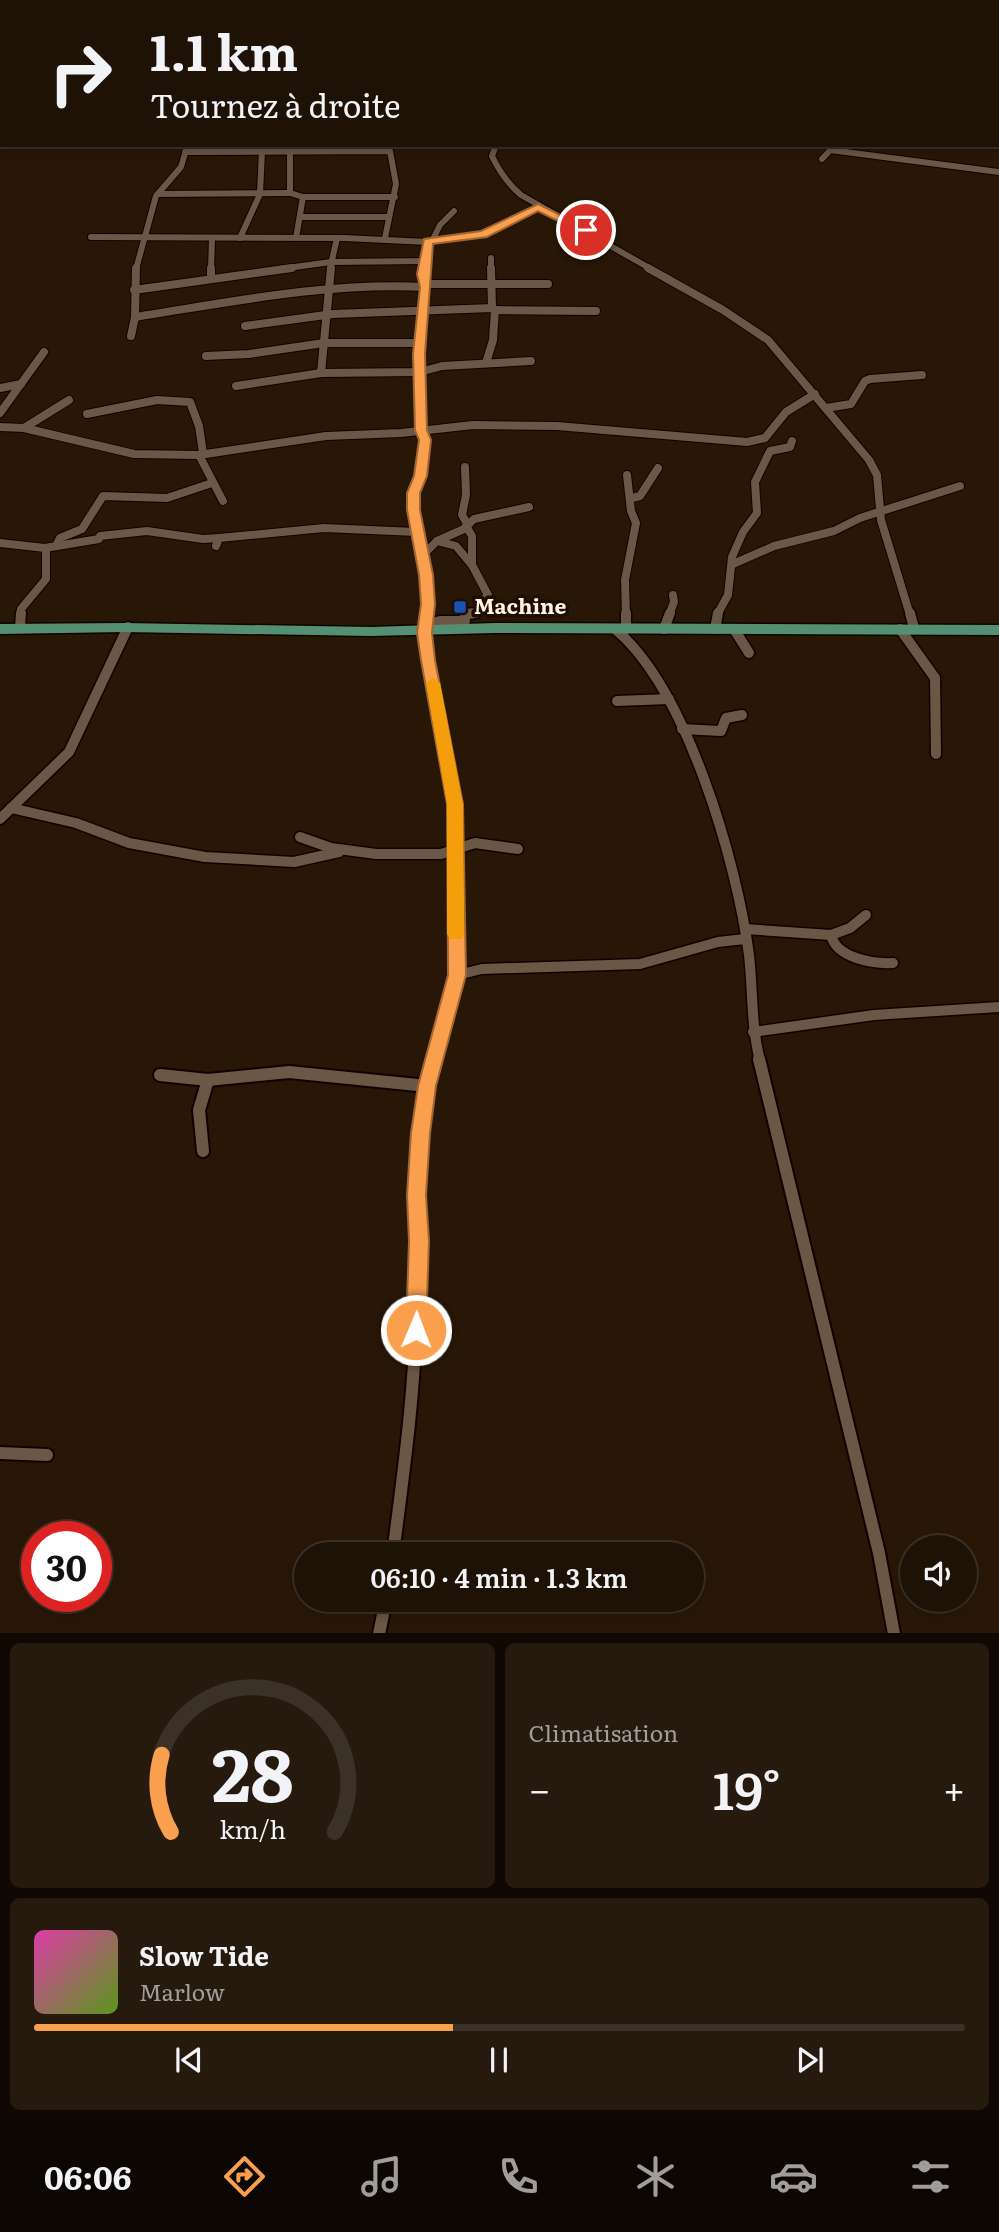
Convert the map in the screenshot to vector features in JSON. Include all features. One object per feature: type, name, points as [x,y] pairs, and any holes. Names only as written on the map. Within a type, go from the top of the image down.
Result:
[{"type":"highway","points":[[0,629],[128,627],[999,630]]},
{"type":"street","points":[[495,147],[492,156],[499,171],[516,191],[538,207],[586,230],[751,328],[776,348],[869,460],[877,475],[881,513],[907,629],[935,678],[936,754]]},
{"type":"street","points":[[131,336],[135,317],[134,277],[143,240],[158,194],[181,167],[186,148],[390,151],[394,159],[395,197],[385,238]]},
{"type":"street","points":[[821,159],[832,148],[999,172]]},
{"type":"street","points":[[240,239],[260,194],[262,150]]},
{"type":"street","points":[[290,150],[290,194]]},
{"type":"street","points":[[158,194],[395,197]]},
{"type":"street","points":[[296,238],[303,197]]},
{"type":"street","points":[[91,237],[143,240],[385,238],[430,241],[483,234],[538,207]]},
{"type":"street","points":[[395,1542],[414,1392],[419,1241],[417,1173],[427,1086],[457,975],[455,804],[425,629],[426,575],[416,532],[414,493],[420,476],[425,440],[421,430],[420,343],[425,261],[434,233],[445,217],[454,211]]},
{"type":"street","points":[[300,217],[388,217]]},
{"type":"street","points":[[321,373],[331,262],[337,238]]},
{"type":"street","points":[[211,278],[212,239]]},
{"type":"street","points":[[486,363],[493,340],[491,258]]},
{"type":"street","points":[[134,290],[331,262],[425,261]]},
{"type":"street","points":[[135,317],[256,297],[330,289],[394,284],[548,284]]},
{"type":"street","points":[[245,326],[327,315],[422,310],[596,311]]},
{"type":"street","points":[[206,356],[249,354],[324,343],[420,343]]},
{"type":"street","points":[[0,413],[32,365],[44,352]]},
{"type":"street","points":[[236,386],[321,373],[420,372],[442,366],[531,361]]},
{"type":"street","points":[[825,408],[851,404],[865,381],[870,379],[922,375]]},
{"type":"street","points":[[0,388],[21,384]]},
{"type":"street","points":[[0,427],[24,428],[134,454],[201,454],[326,436],[472,425],[557,426],[754,442],[765,438],[786,412],[815,394]]},
{"type":"street","points":[[24,428],[61,408],[69,400]]},
{"type":"street","points":[[88,414],[157,400],[190,402],[202,438],[201,454],[212,484],[223,501]]},
{"type":"street","points":[[715,629],[718,612],[728,595],[732,557],[740,538],[757,513],[755,482],[770,451],[790,447],[792,441]]},
{"type":"street","points":[[465,467],[466,495],[462,515],[472,536],[472,564]]},
{"type":"street","points":[[632,498],[639,496],[658,468]]},
{"type":"street","points":[[627,475],[632,498],[631,511],[636,523],[625,580],[620,629],[635,646],[669,699],[708,786],[745,934],[754,991],[753,1032],[879,1553],[894,1633]]},
{"type":"street","points":[[20,627],[21,609],[46,579],[51,547],[60,538],[82,529],[103,496],[167,498],[212,484]]},
{"type":"street","points":[[733,564],[774,546],[800,542],[960,486]]},
{"type":"street","points":[[422,556],[437,541],[481,517],[529,507]]},
{"type":"street","points":[[0,543],[51,547],[81,542],[83,539],[99,539],[100,536],[116,532],[160,532],[218,542],[317,528],[416,532]]},
{"type":"street","points":[[425,629],[440,621],[465,621],[465,614],[476,614],[480,603],[488,595],[472,564],[459,548],[437,541]]},
{"type":"street","points":[[664,629],[674,602],[673,595]]},
{"type":"street","points":[[0,819],[69,752],[128,627]]},
{"type":"street","points":[[734,629],[749,653]]},
{"type":"street","points":[[617,701],[669,699]]},
{"type":"street","points":[[682,729],[721,731],[726,718],[742,715]]},
{"type":"street","points":[[11,808],[70,821],[128,843],[166,852],[220,859],[304,861],[325,859],[339,852]]},
{"type":"street","points":[[300,837],[311,844],[339,852],[399,855],[456,851],[465,844],[475,843],[517,849]]},
{"type":"street","points":[[457,975],[482,968],[640,964],[678,957],[745,934],[831,935],[850,928],[866,915]]},
{"type":"street","points":[[831,935],[831,939],[840,949],[876,964],[893,963]]},
{"type":"street","points":[[753,1032],[874,1015],[999,1007]]},
{"type":"street","points":[[160,1075],[208,1080],[289,1072],[427,1086]]},
{"type":"street","points":[[203,1151],[199,1110],[208,1080]]},
{"type":"street","points":[[0,1453],[47,1455]]},
{"type":"street","points":[[379,1633],[383,1612]]},
{"type":"slow traffic","points":[[433,683],[455,804],[456,934]]},
{"type":"place","name":"Machine","points":[[460,607]]},
{"type":"route","points":[[416,1330],[419,1241],[416,1195],[420,1133],[427,1086],[457,975],[455,804],[424,633],[428,604],[426,575],[414,510],[414,493],[420,476],[425,440],[421,430],[419,354],[425,287],[423,274],[428,242],[483,234],[538,207],[586,230]]}]
